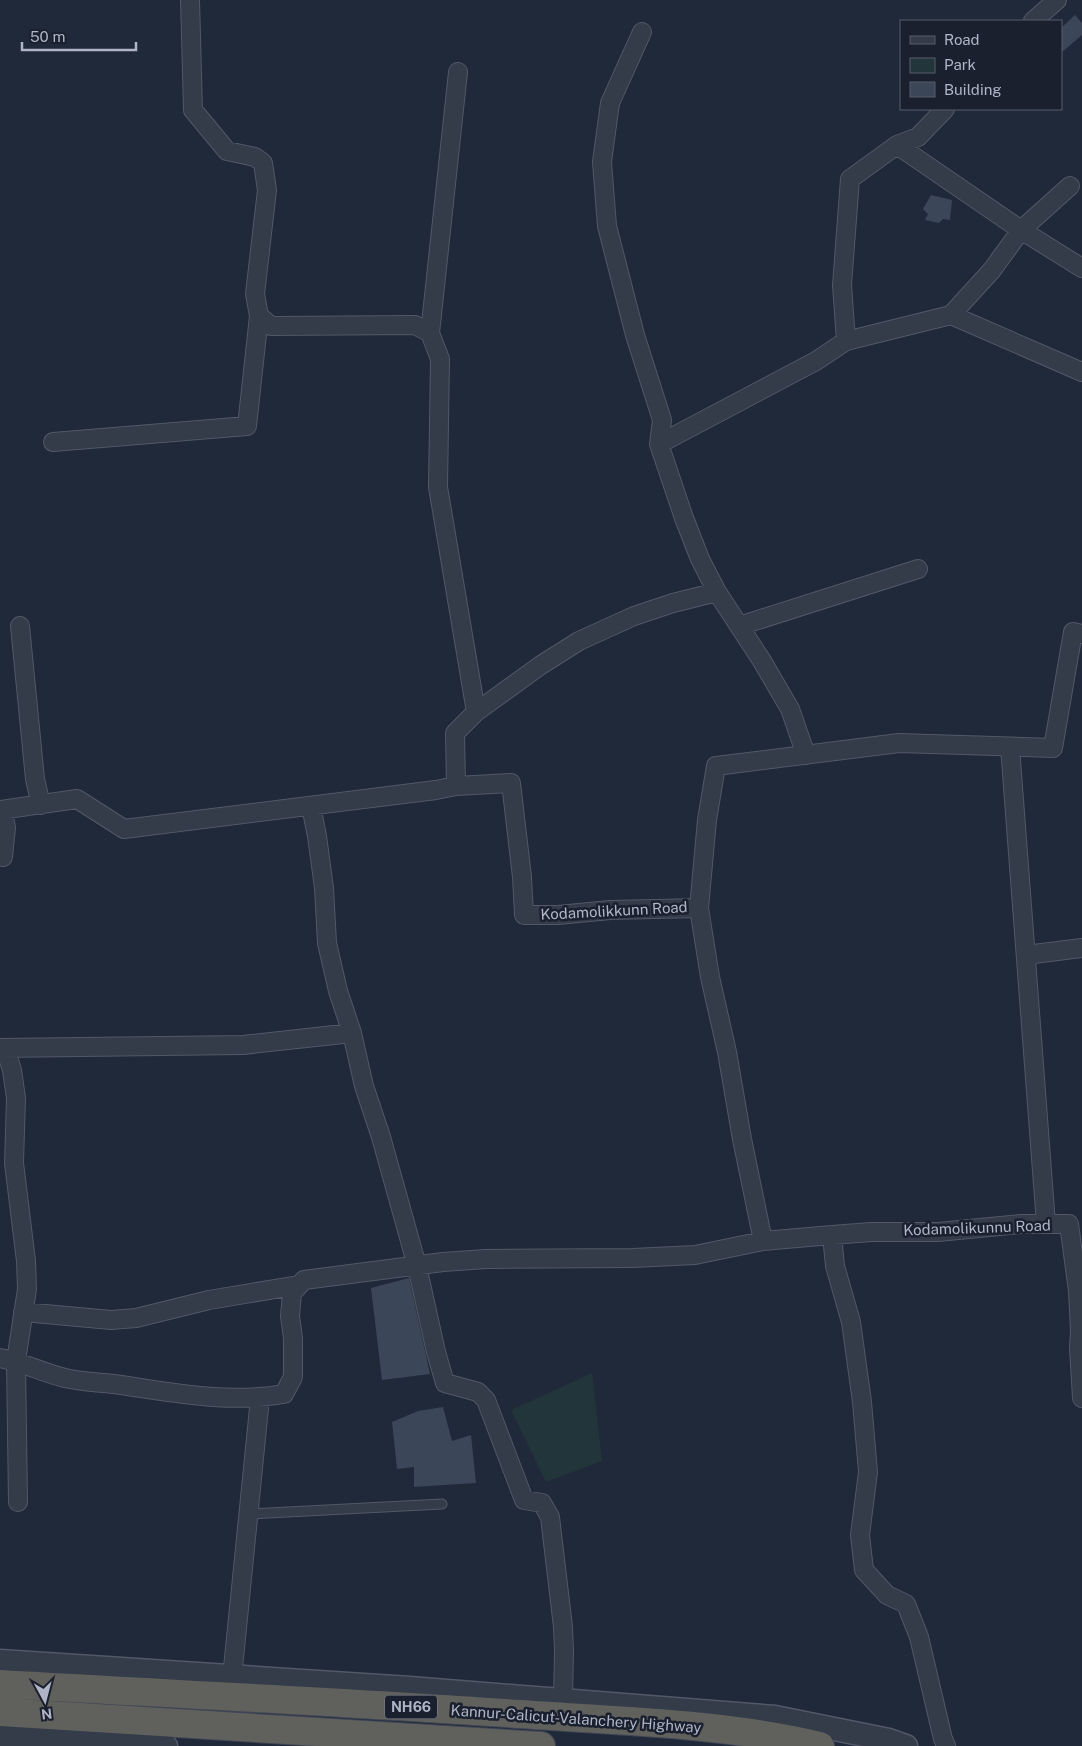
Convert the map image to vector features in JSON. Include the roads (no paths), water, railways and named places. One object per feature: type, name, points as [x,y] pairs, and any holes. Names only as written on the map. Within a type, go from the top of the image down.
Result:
[{"type":"highway","name":"Kannur-Calicut-Valanchery Highway","points":[[0,1684],[466,1710],[677,1725],[785,1738],[820,1746]]},
{"type":"highway","name":"Kannur-Calicut-Valanchery Highway","points":[[0,1712],[540,1746]]},
{"type":"street","points":[[53,442],[248,426],[259,316],[254,294],[267,190],[263,163],[255,157],[228,151],[193,110],[190,0]]},
{"type":"street","points":[[1034,20],[1058,0]]},
{"type":"street","points":[[642,32],[610,103],[602,162],[607,226],[635,335],[662,420],[659,444],[687,526],[700,559],[717,592],[762,661],[790,709],[806,755]]},
{"type":"street","points":[[458,72],[430,333],[440,359],[438,487],[476,712]]},
{"type":"street","points":[[846,342],[842,284],[850,179],[897,145],[918,137],[944,110]]},
{"type":"street","points":[[897,145],[1021,230],[1082,268]]},
{"type":"street","points":[[659,444],[816,361],[846,342],[951,315],[992,270],[1021,230],[1070,186]]},
{"type":"street","points":[[951,315],[1082,372]]},
{"type":"street","points":[[259,316],[271,326],[415,325],[430,333]]},
{"type":"street","points":[[739,626],[918,569]]},
{"type":"street","points":[[4,857],[6,828],[2,810],[77,799],[124,829],[456,786],[455,733],[476,712],[541,665],[579,641],[634,616],[717,592]]},
{"type":"street","points":[[20,626],[35,779],[41,805]]},
{"type":"street","points":[[699,908],[707,820],[716,766],[900,743],[1052,748],[1073,632],[1082,634]]},
{"type":"street","points":[[1010,747],[1046,1224]]},
{"type":"street","name":"Kodamolikkunn Road","points":[[456,786],[511,783],[522,877],[524,915],[558,915],[610,910],[699,908],[710,978],[729,1060],[742,1139],[763,1241]]},
{"type":"street","points":[[311,806],[317,836],[327,943],[338,990],[352,1033],[364,1086],[381,1137],[417,1266],[436,1352],[445,1383],[478,1392],[486,1400],[524,1500],[542,1503],[550,1517],[563,1627],[563,1699]]},
{"type":"street","points":[[1026,955],[1082,948]]},
{"type":"street","points":[[18,1502],[8,1360],[23,1312],[27,1289],[26,1261],[14,1163],[16,1098],[12,1070],[2,1048],[242,1045],[352,1033]]},
{"type":"street","name":"Kodamolikunnu Road","points":[[832,1234],[938,1232],[1011,1225],[1069,1224],[1076,1264],[1079,1298],[1082,1398]]},
{"type":"street","points":[[8,1360],[67,1379],[232,1399],[260,1398],[284,1394],[293,1376],[293,1338],[290,1316],[292,1293],[304,1280],[443,1262],[486,1259],[633,1258],[695,1255],[763,1241],[832,1234],[835,1266],[851,1322],[862,1402],[868,1472],[860,1535],[864,1570],[887,1595],[906,1604],[919,1637],[946,1746]]},
{"type":"street","points":[[23,1312],[111,1320],[136,1318],[209,1300],[299,1285]]},
{"type":"street","points":[[233,1668],[260,1398]]},
{"type":"street","points":[[0,1661],[563,1699],[775,1717],[889,1740],[906,1746]]},
{"type":"street","points":[[0,1736],[166,1746]]},
{"type":"lane","points":[[248,1514],[442,1504]]}]
